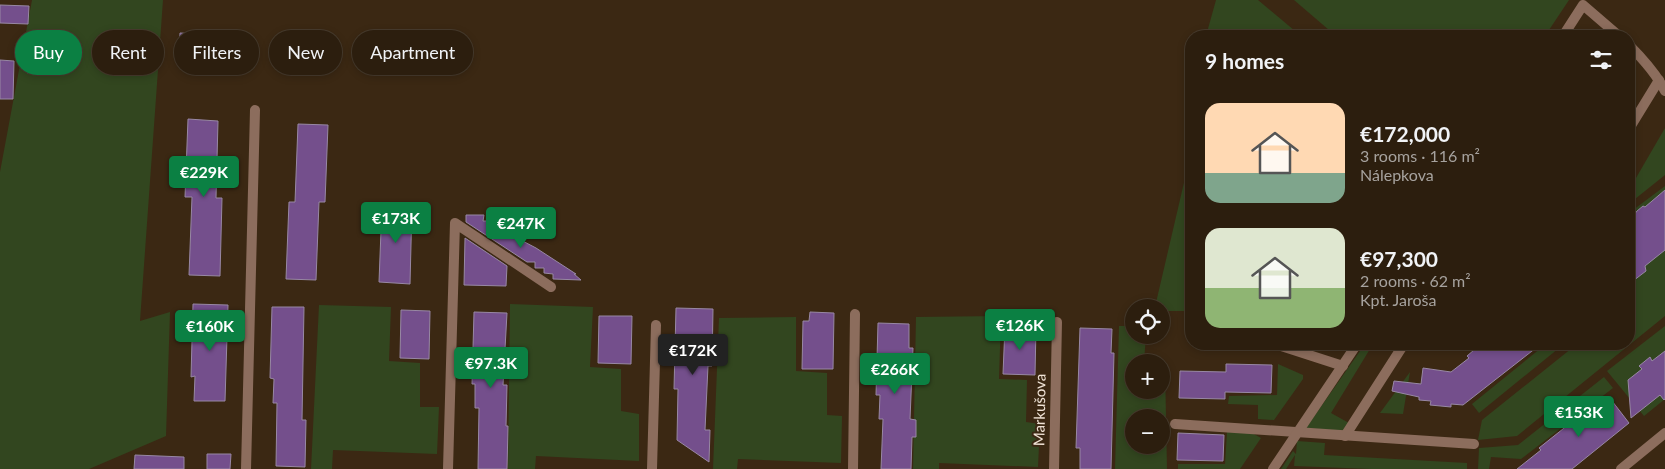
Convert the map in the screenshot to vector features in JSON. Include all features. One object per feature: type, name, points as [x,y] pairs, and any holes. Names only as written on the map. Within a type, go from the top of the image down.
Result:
[{"type":"street","points":[[1567,30],[1583,5],[1612,30]]},
{"type":"street","points":[[1635,51],[1648,64],[1665,91]]},
{"type":"street","points":[[1635,119],[1659,80]]},
{"type":"street","points":[[246,469],[255,110]]},
{"type":"street","points":[[448,469],[455,223],[551,287]]},
{"type":"street","points":[[853,469],[855,314]]},
{"type":"street","name":"Markušova","points":[[1054,469],[1057,322]]},
{"type":"street","points":[[652,469],[656,325]]},
{"type":"street","points":[[1293,350],[1342,366]]},
{"type":"street","points":[[1273,469],[1353,350]]},
{"type":"street","points":[[1345,436],[1400,350]]},
{"type":"street","points":[[1176,424],[1474,444]]},
{"type":"street","points":[[1621,469],[1665,434]]},
{"type":"green space","points":[[32,0],[163,0],[161,30],[92,30],[92,75],[158,75],[140,321],[170,312],[166,436],[89,469],[0,469],[0,172],[18,75],[82,75],[82,30],[26,30]]},
{"type":"green space","points":[[1216,0],[1258,0],[1294,30],[1208,30]]},
{"type":"green space","points":[[1294,0],[1569,0],[1549,30],[1329,30]]},
{"type":"green space","points":[[1665,128],[1665,175],[1635,199],[1635,180]]},
{"type":"green space","points":[[1185,178],[1185,311],[1170,311],[1170,299],[1157,299]]},
{"type":"green space","points":[[1665,186],[1665,316],[1635,340],[1635,208]]},
{"type":"green space","points":[[510,304],[593,307],[590,367],[621,369],[621,411],[639,414],[639,461],[536,456],[535,469],[508,469]]},
{"type":"green space","points":[[319,305],[391,307],[389,361],[420,363],[420,407],[439,407],[437,454],[333,450],[332,469],[311,469]]},
{"type":"green space","points":[[1001,316],[999,379],[1027,380],[1026,422],[1040,424],[1038,467],[939,463],[939,469],[913,469],[916,317]]},
{"type":"green space","points":[[796,317],[796,371],[827,373],[827,415],[842,416],[841,463],[738,459],[737,469],[713,469],[719,318]]},
{"type":"green space","points":[[1119,326],[1125,326],[1125,344],[1145,344],[1145,354],[1125,354],[1125,399],[1166,399],[1166,409],[1125,409],[1125,454],[1167,454],[1167,469],[1115,469]]},
{"type":"green space","points":[[1665,326],[1665,399],[1644,416],[1607,371]]},
{"type":"green space","points":[[1361,350],[1369,350],[1331,413],[1349,423],[1345,431],[1306,428]]},
{"type":"green space","points":[[1539,350],[1557,350],[1479,413],[1472,404]]},
{"type":"green space","points":[[1570,350],[1623,350],[1517,436],[1478,440],[1482,420]]},
{"type":"green space","points":[[1278,364],[1303,375],[1303,379],[1274,420],[1258,419],[1258,405],[1228,404],[1229,396],[1277,395]]},
{"type":"green space","points":[[1410,372],[1403,414],[1380,413]]},
{"type":"green space","points":[[1604,377],[1613,388],[1521,459],[1491,457],[1489,469],[1478,469],[1479,448],[1518,445]]},
{"type":"green space","points":[[1227,432],[1252,433],[1261,438],[1240,469],[1178,469],[1178,464],[1225,464]]},
{"type":"green space","points":[[1297,441],[1325,443],[1324,455],[1467,463],[1467,469],[1371,469],[1294,466],[1295,455],[1286,469],[1281,469],[1293,451],[1296,454]]},
{"type":"building","points":[[0,5],[29,6],[28,24],[0,23]]},
{"type":"building","points":[[0,60],[14,61],[13,99],[0,99]]},
{"type":"building","points":[[188,119],[218,121],[216,198],[222,198],[220,276],[189,275],[192,197],[185,197]]},
{"type":"building","points":[[298,124],[328,125],[325,202],[319,202],[316,280],[286,279],[289,202],[295,202]]},
{"type":"building","points":[[1665,190],[1665,250],[1645,266],[1646,271],[1635,279],[1635,214],[1643,206],[1645,207]]},
{"type":"building","points":[[382,205],[412,206],[410,284],[379,282]]},
{"type":"building","points":[[466,215],[484,215],[483,221],[492,221],[492,226],[501,226],[501,231],[510,232],[509,237],[515,237],[536,248],[576,274],[574,274],[581,280],[553,279],[553,274],[544,273],[544,268],[535,268],[535,262],[527,262],[466,222]]},
{"type":"building","points":[[465,238],[507,266],[506,286],[464,285]]},
{"type":"building","points":[[193,304],[228,305],[225,401],[194,401],[195,376],[191,377]]},
{"type":"building","points":[[272,307],[304,307],[302,420],[306,420],[305,467],[276,466],[277,403],[273,403],[274,379],[270,378]]},
{"type":"building","points":[[676,308],[713,309],[712,366],[708,366],[705,430],[710,430],[709,462],[677,440],[678,389],[674,389]]},
{"type":"building","points":[[401,310],[430,311],[429,359],[400,358]]},
{"type":"building","points":[[474,312],[507,313],[503,385],[507,385],[507,469],[478,469],[479,408],[475,408],[475,384],[472,384]]},
{"type":"building","points":[[810,312],[834,313],[833,369],[802,369],[803,321],[809,321]]},
{"type":"building","points":[[599,316],[632,316],[631,364],[598,363]]},
{"type":"building","points":[[878,323],[909,324],[909,348],[913,348],[910,419],[916,420],[916,437],[912,437],[911,469],[881,469],[883,419],[879,419],[880,395],[876,395]]},
{"type":"building","points":[[1005,326],[1036,328],[1035,375],[1003,374]]},
{"type":"building","points":[[1080,328],[1112,329],[1111,353],[1114,353],[1111,469],[1080,469],[1080,448],[1076,448]]},
{"type":"building","points":[[1474,350],[1533,350],[1463,405],[1451,404],[1451,407],[1430,405],[1431,401],[1419,400],[1419,397],[1392,391],[1394,381],[1421,384],[1423,368],[1451,372],[1469,358],[1467,356]]},
{"type":"building","points":[[1665,351],[1665,399],[1660,395],[1631,418],[1628,380],[1642,369],[1639,366],[1650,357],[1652,361]]},
{"type":"building","points":[[1226,364],[1272,365],[1271,393],[1225,392],[1225,399],[1179,398],[1180,371],[1226,372]]},
{"type":"building","points":[[1609,397],[1629,423],[1572,469],[1517,469],[1541,450],[1539,448],[1599,400],[1601,403]]},
{"type":"building","points":[[1178,433],[1224,435],[1223,461],[1177,460]]},
{"type":"building","points":[[207,454],[231,454],[230,469],[207,469]]},
{"type":"building","points":[[135,455],[184,457],[184,469],[134,469]]}]
